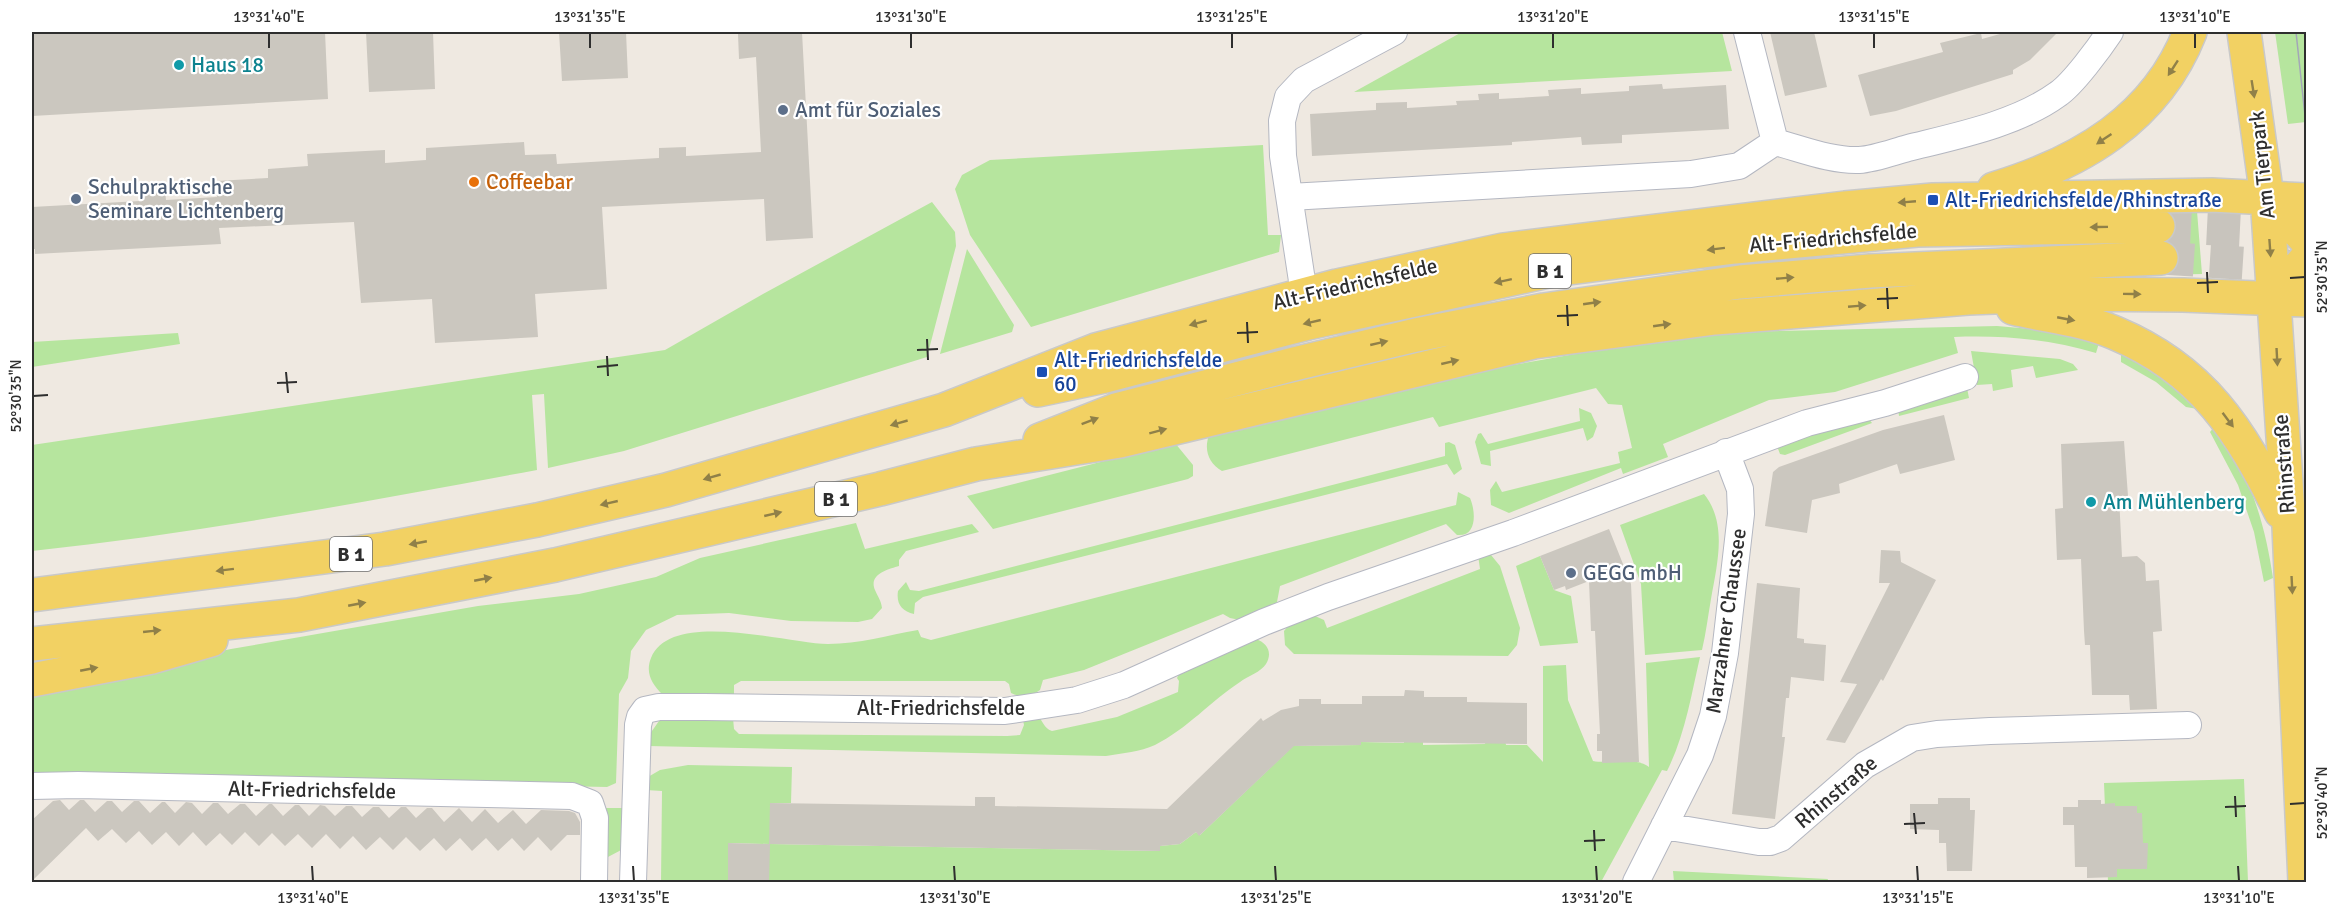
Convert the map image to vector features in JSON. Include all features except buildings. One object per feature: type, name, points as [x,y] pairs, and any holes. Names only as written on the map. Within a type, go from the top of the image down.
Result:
[{"type":"main road","points":[[1965,198],[2050,169],[2089,150],[2123,126],[2161,86],[2181,55],[2190,32]]},
{"type":"main road","name":"Am Tierpark","points":[[2244,32],[2267,197],[2273,298]]},
{"type":"main road","name":"Alt-Friedrichsfelde","points":[[955,406],[1096,351],[1304,294],[1394,273],[1525,247],[1845,208],[1965,198],[2212,195],[2307,200]]},
{"type":"main road","points":[[2267,197],[2307,240]]},
{"type":"main road","name":"Alt-Friedrichsfelde","points":[[955,406],[1105,376],[1308,323],[1553,270],[1735,247],[1917,230],[2158,226]]},
{"type":"main road","name":"Alt-Friedrichsfelde","points":[[976,464],[1116,410],[1416,334],[1544,310],[1740,282],[1870,271],[2161,258]]},
{"type":"main road","points":[[2273,298],[2307,260]]},
{"type":"main road","points":[[976,464],[1120,441],[1534,342],[1715,318],[1968,298],[2069,294],[2307,300]]},
{"type":"main road","points":[[1968,298],[2078,321],[2114,332],[2145,348],[2172,366],[2208,395],[2232,425],[2263,476],[2289,527]]},
{"type":"main road","name":"Rhinstraße","points":[[2273,298],[2289,527],[2305,882]]},
{"type":"main road","name":"B 1","points":[[32,595],[385,549],[537,520],[666,490],[955,406]]},
{"type":"main road","name":"B 1","points":[[32,644],[299,615],[555,565],[880,489],[976,464]]},
{"type":"main road","points":[[32,680],[152,657],[299,615]]},
{"type":"street","points":[[1304,294],[1283,156],[1282,121],[1288,97],[1304,80],[1394,32]]},
{"type":"street","points":[[1747,32],[1775,142]]},
{"type":"street","points":[[1290,197],[1690,174],[1739,166],[1775,142],[1837,159],[1861,160],[1949,138],[2007,120],[2060,94],[2110,32]]},
{"type":"street","name":"Alt-Friedrichsfelde","points":[[633,882],[638,725],[645,711],[659,707],[704,707],[1005,711],[1077,700],[1124,685],[1296,609],[1622,493],[1726,452],[1807,423],[1885,403],[1965,377]]},
{"type":"street","name":"Marzahner Chaussee","points":[[1636,882],[1700,755],[1713,716],[1725,653],[1741,514],[1740,489],[1726,452]]},
{"type":"street","name":"Rhinstraße","points":[[1664,826],[1770,842],[1781,838],[1865,765],[1912,738],[1979,731],[2188,725]]},
{"type":"street","name":"Alt-Friedrichsfelde","points":[[32,786],[78,785],[572,796],[590,803],[595,818],[594,882]]},
{"type":"green space","points":[[1462,32],[1722,32],[1732,71],[1354,92]]},
{"type":"green space","points":[[2275,32],[2306,32],[2306,122],[2288,124]]},
{"type":"green space","points":[[1263,145],[1268,235],[1281,235],[1279,252],[1031,327],[970,235],[955,189],[962,175],[990,160]]},
{"type":"green space","points":[[932,202],[955,232],[956,246],[927,357],[624,451],[548,468],[544,394],[532,395],[537,470],[222,526],[32,551],[32,445],[665,350]]},
{"type":"green space","points":[[2156,208],[2197,211],[2202,274],[2161,275],[2159,273],[2175,246],[2176,239],[2171,226]]},
{"type":"green space","points":[[967,249],[1014,325],[1012,332],[940,354]]},
{"type":"green space","points":[[1997,326],[2053,331],[2099,343],[2096,353],[2061,344],[2026,339],[1954,337],[1958,353],[1835,392],[1769,400],[1663,444],[1668,457],[1623,474],[1621,468],[1509,513],[1491,505],[1490,490],[1496,481],[1502,492],[1620,463],[1618,452],[1632,448],[1622,405],[1608,404],[1596,388],[1439,427],[1433,417],[1222,471],[1213,464],[1207,450],[1210,433],[1411,383],[1672,337],[1735,332]]},
{"type":"green space","points":[[178,333],[180,344],[32,367],[32,342]]},
{"type":"green space","points":[[1971,351],[2060,359],[2073,364],[2078,370],[2036,378],[2033,366],[2011,370],[2013,387],[1993,391],[1992,384],[1977,385]]},
{"type":"green space","points":[[2121,352],[2154,369],[2203,410],[2186,407],[2156,382],[2121,362]]},
{"type":"green space","points":[[1967,388],[1969,398],[1899,416],[1898,408]]},
{"type":"green space","points":[[1579,408],[1591,413],[1597,426],[1593,437],[1587,441],[1583,428],[1490,451],[1491,466],[1481,464],[1475,442],[1478,434],[1481,433],[1488,444],[1580,421]]},
{"type":"green space","points":[[1868,418],[1872,423],[1785,455],[1780,454],[1777,446]]},
{"type":"green space","points":[[2215,426],[2243,472],[2259,515],[2273,578],[2264,582],[2254,532],[2238,485],[2210,432]]},
{"type":"green space","points":[[1175,443],[1193,465],[1193,476],[1188,479],[993,529],[967,496]]},
{"type":"green space","points":[[1445,443],[1455,445],[1462,469],[1454,475],[1447,464],[923,597],[915,603],[914,614],[903,609],[898,600],[898,591],[906,582],[910,590],[919,591],[1445,456]]},
{"type":"green space","points":[[1458,492],[1470,498],[1474,516],[1471,528],[1464,535],[1457,535],[1446,524],[1280,586],[1277,602],[1274,605],[1240,620],[1223,614],[1084,670],[1043,680],[1040,690],[1030,695],[1022,696],[1011,693],[1009,684],[1005,681],[741,681],[734,685],[734,696],[662,694],[649,673],[651,658],[663,643],[681,635],[732,632],[810,643],[840,644],[918,630],[921,637],[931,640],[1456,505]]},
{"type":"green space","points":[[1704,494],[1716,518],[1719,545],[1702,650],[1645,655],[1641,584],[1620,525]]},
{"type":"green space","points":[[856,523],[865,549],[972,524],[979,532],[906,551],[899,560],[899,566],[881,573],[874,580],[882,608],[872,619],[858,622],[791,621],[729,613],[677,615],[646,630],[631,651],[628,678],[619,694],[616,783],[607,787],[32,776],[32,690],[231,649],[478,606],[579,594],[656,577],[700,558]]},
{"type":"green space","points":[[1484,553],[1491,555],[1500,566],[1520,628],[1517,645],[1508,656],[1294,654],[1285,645],[1284,631],[1290,624],[1315,616],[1324,620],[1327,628],[1480,569],[1478,555]]},
{"type":"green space","points":[[1540,556],[1554,590],[1571,596],[1578,643],[1540,646],[1516,566]]},
{"type":"green space","points":[[1256,639],[1268,648],[1269,656],[1264,667],[1229,690],[1167,738],[1155,745],[1131,752],[1106,756],[648,746],[647,738],[659,721],[670,717],[733,718],[734,729],[739,734],[1007,736],[1020,735],[1024,725],[1023,720],[1037,716],[1052,731],[1117,717],[1178,692],[1177,678],[1180,672]]},
{"type":"green space","points":[[1700,657],[1687,715],[1667,771],[1662,770],[1601,882],[769,882],[769,844],[729,843],[728,882],[661,882],[662,791],[646,790],[648,777],[660,770],[688,765],[792,767],[791,803],[771,803],[770,844],[1159,851],[1160,846],[1180,844],[1196,832],[1200,835],[1290,749],[1288,746],[1361,745],[1361,742],[1404,743],[1404,740],[1423,740],[1423,745],[1485,744],[1486,740],[1505,740],[1506,745],[1527,745],[1543,762],[1543,666],[1566,665],[1568,700],[1593,761],[1630,761],[1649,767],[1646,663]]},
{"type":"green space","points":[[2244,779],[2248,882],[2108,882],[2104,783]]},
{"type":"green space","points":[[606,808],[625,808],[625,848],[606,858]]},
{"type":"green space","points":[[1673,871],[1828,879],[1827,882],[1674,882]]},
{"type":"tunnel","points":[[2158,226],[2299,233]]},
{"type":"tunnel","points":[[2161,258],[2300,267]]},
{"type":"tram line","points":[[2296,32],[2306,125]]},
{"type":"place","name":"Haus 18","points":[[179,65]]},
{"type":"place","name":"Amt für Soziales","points":[[783,110]]},
{"type":"place","name":"Coffeebar","points":[[474,182]]},
{"type":"place","name":"Schulpraktische Seminare Lichtenberg","points":[[76,199]]},
{"type":"place","name":"Alt-Friedrichsfelde/Rhinstraße","points":[[1933,200]]},
{"type":"place","name":"Alt-Friedrichsfelde 60","points":[[1042,372]]},
{"type":"place","name":"Am Mühlenberg","points":[[2091,502]]},
{"type":"place","name":"GEGG mbH","points":[[1571,573]]}]
